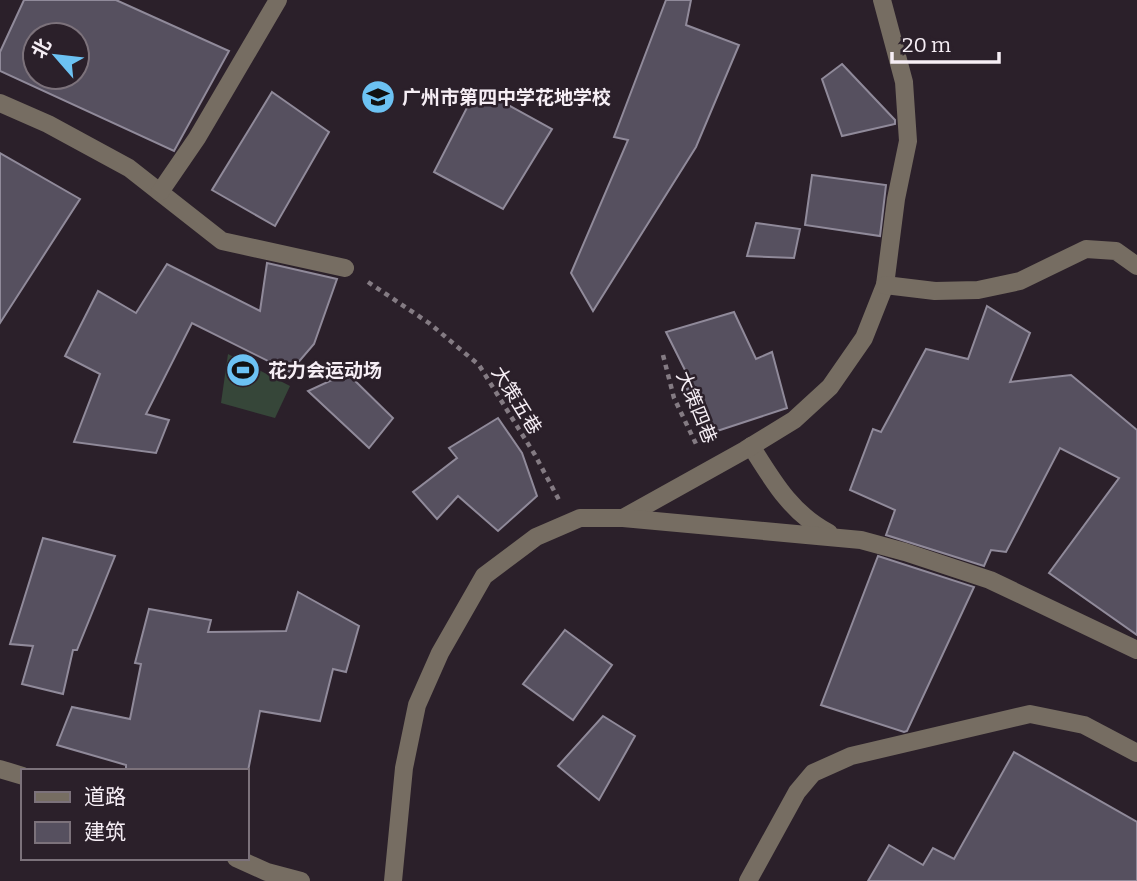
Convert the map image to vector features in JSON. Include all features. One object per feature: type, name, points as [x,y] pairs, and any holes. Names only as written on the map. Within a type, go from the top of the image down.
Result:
[{"type":"street","points":[[160,192],[197,138],[278,0]]},
{"type":"street","points":[[624,518],[794,420],[830,387],[864,338],[885,285],[896,199],[908,141],[904,82],[882,0]]},
{"type":"street","points":[[0,103],[48,124],[129,168],[222,241],[345,268]]},
{"type":"street","points":[[885,285],[934,291],[978,290],[1020,281],[1086,249],[1116,251],[1137,266]]},
{"type":"street","points":[[751,446],[788,501],[809,523],[839,538]]},
{"type":"street","points":[[393,881],[404,768],[417,705],[440,653],[484,576],[536,537],[580,518],[624,518],[861,540],[990,580],[1137,650]]},
{"type":"street","points":[[748,881],[797,792],[813,773],[851,756],[1030,714],[1084,725],[1135,748]]},
{"type":"street","points":[[0,769],[21,775]]},
{"type":"street","points":[[240,860],[267,872],[301,881]]},
{"type":"path","name":"大策五巷","points":[[345,268],[429,323],[479,365],[535,455],[570,522]]},
{"type":"path","name":"大策四巷","points":[[663,355],[674,398],[709,468]]},
{"type":"green space","name":"花力会运动场","points":[[228,354],[290,386],[275,418],[221,403]]},
{"type":"building","points":[[24,0],[116,0],[229,51],[174,151],[44,91],[91,91],[91,21],[21,21],[21,81],[0,71],[0,52]]},
{"type":"building","points":[[666,0],[691,0],[686,25],[739,45],[696,147],[593,311],[571,273],[628,140],[614,137]]},
{"type":"building","points":[[842,64],[895,120],[895,124],[842,136],[822,79]]},
{"type":"building","points":[[477,88],[552,129],[503,209],[434,172]]},
{"type":"building","points":[[272,92],[329,132],[275,226],[212,190]]},
{"type":"building","points":[[0,153],[80,199],[0,323]]},
{"type":"building","points":[[812,175],[886,185],[880,236],[805,225]]},
{"type":"building","points":[[756,223],[800,229],[794,258],[747,256]]},
{"type":"building","points":[[267,263],[337,279],[314,344],[290,372],[192,323],[146,414],[169,420],[156,453],[74,442],[100,374],[65,356],[98,291],[136,313],[167,264],[260,311]]},
{"type":"building","points":[[987,306],[1030,333],[1010,382],[1071,375],[1137,430],[1137,635],[1049,573],[1119,478],[1060,448],[1006,552],[991,550],[984,566],[886,535],[895,510],[850,490],[873,429],[881,432],[926,349],[968,359]]},
{"type":"building","points":[[734,312],[756,359],[772,352],[787,408],[705,435],[687,389],[693,386],[666,332]]},
{"type":"building","points":[[347,373],[393,418],[369,448],[308,391]]},
{"type":"building","points":[[498,418],[522,453],[537,496],[498,531],[458,496],[437,519],[413,492],[457,458],[449,448]]},
{"type":"building","points":[[43,538],[115,556],[77,650],[73,650],[63,694],[22,684],[33,646],[10,644]]},
{"type":"building","points":[[878,556],[974,587],[907,731],[904,732],[821,705]]},
{"type":"building","points":[[298,592],[359,626],[346,672],[333,669],[320,721],[260,711],[248,771],[126,769],[126,765],[57,745],[72,707],[130,719],[141,664],[135,663],[149,609],[211,620],[208,632],[286,631]]},
{"type":"building","points":[[565,630],[612,665],[573,720],[523,684]]},
{"type":"building","points":[[603,716],[635,736],[599,800],[558,766]]},
{"type":"building","points":[[1014,752],[1137,822],[1137,881],[868,881],[889,845],[923,865],[933,848],[954,859]]},
{"type":"place","name":"广州市第四中学花地学校","points":[[378,97]]},
{"type":"place","name":"花力会运动场","points":[[243,370]]}]
